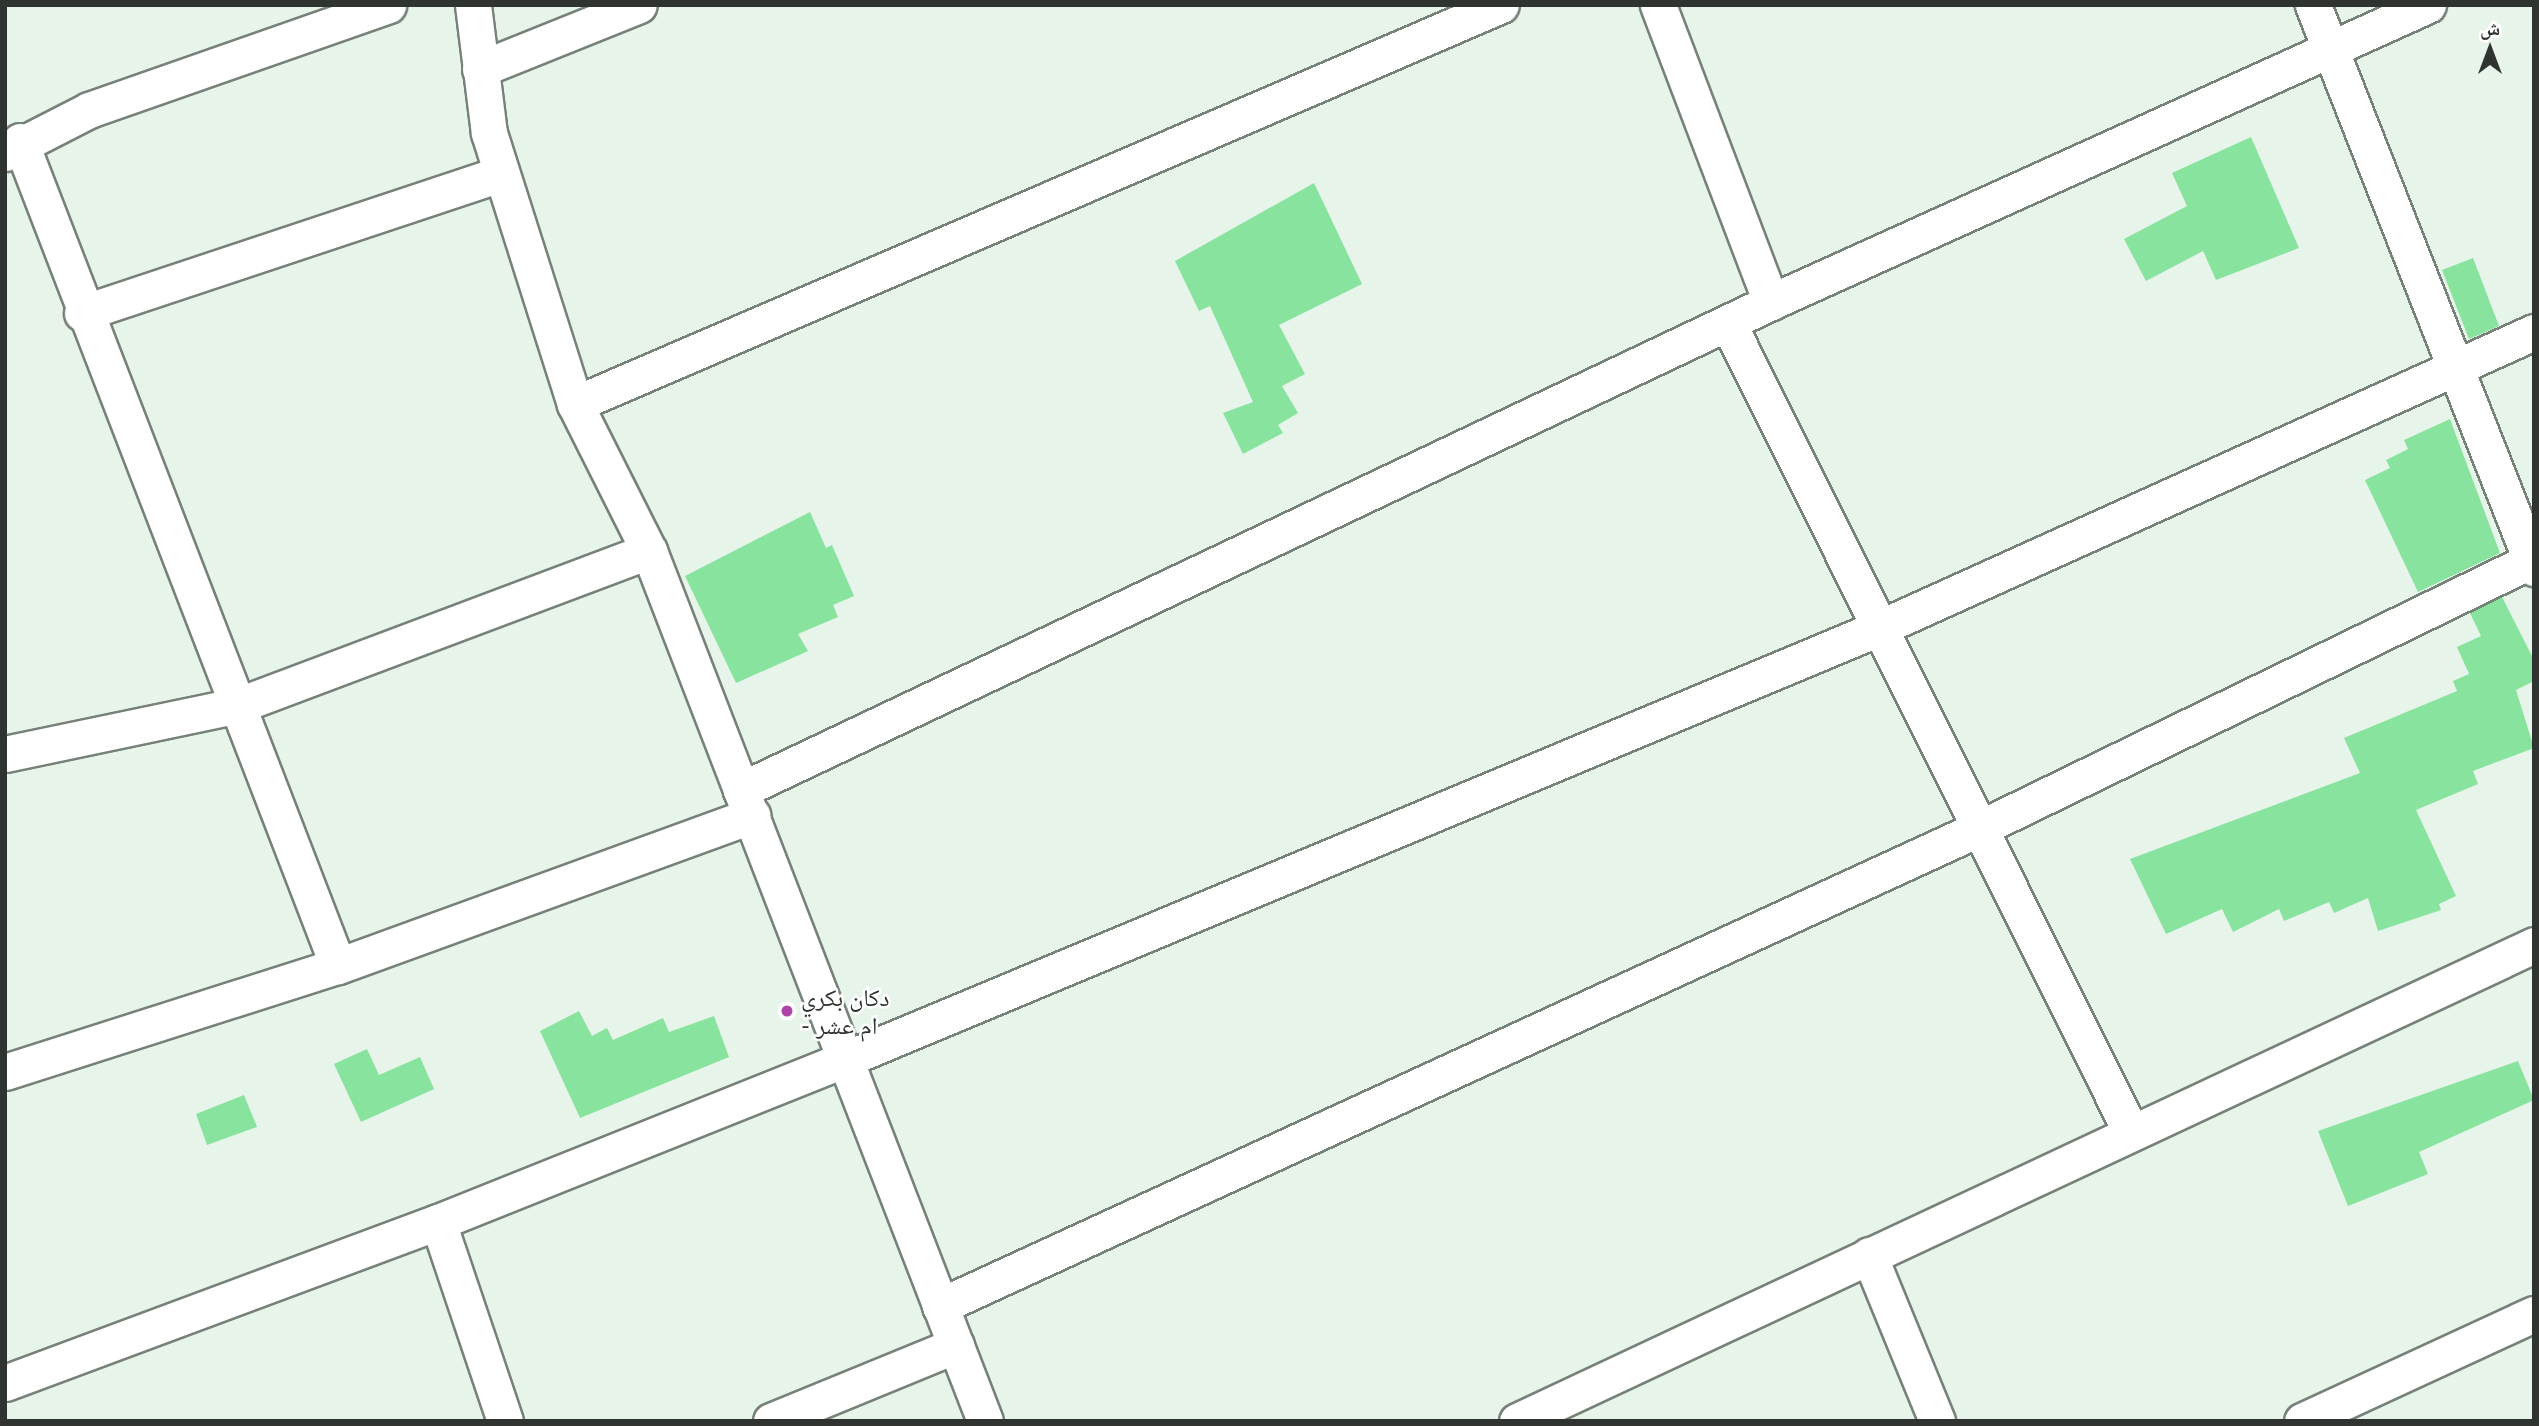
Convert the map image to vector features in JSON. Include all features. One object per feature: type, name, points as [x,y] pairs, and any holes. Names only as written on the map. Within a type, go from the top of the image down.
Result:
[{"type":"street","points":[[338,966],[239,705],[13,147],[89,110],[388,5]]},
{"type":"street","points":[[473,5],[480,69],[502,174],[575,404],[649,551],[985,1421]]},
{"type":"street","points":[[480,69],[639,5]]},
{"type":"street","points":[[575,404],[1501,5]]},
{"type":"street","points":[[1658,5],[1771,302]]},
{"type":"street","points":[[940,1306],[1978,829],[2533,562],[2313,5]]},
{"type":"street","points":[[5,1072],[338,966],[746,802],[1771,302],[2428,5]]},
{"type":"street","points":[[82,313],[502,174]]},
{"type":"street","points":[[1728,323],[2131,1132]]},
{"type":"street","points":[[5,1382],[438,1222],[846,1059],[1879,628],[2534,332]]},
{"type":"street","points":[[5,754],[239,705],[649,551]]},
{"type":"street","points":[[1517,1421],[2534,945]]},
{"type":"street","points":[[438,1222],[505,1421]]},
{"type":"street","points":[[1868,1255],[1937,1421]]},
{"type":"street","points":[[2302,1421],[2534,1314]]},
{"type":"street","points":[[771,1421],[956,1345]]},
{"type":"building","points":[[2251,137],[2299,248],[2216,280],[2203,251],[2146,281],[2124,239],[2187,206],[2172,173]]},
{"type":"building","points":[[1314,183],[1362,284],[1279,325],[1305,374],[1282,386],[1298,413],[1278,425],[1283,433],[1243,454],[1223,413],[1253,402],[1210,306],[1199,311],[1175,261]]},
{"type":"building","points":[[2473,258],[2499,326],[2469,339],[2442,270]]},
{"type":"building","points":[[2450,419],[2500,553],[2418,592],[2365,480],[2390,468],[2386,460],[2408,449],[2404,440]]},
{"type":"building","points":[[810,512],[826,548],[832,545],[854,596],[833,605],[838,617],[798,634],[808,651],[736,683],[685,576]]},
{"type":"building","points":[[2502,597],[2534,660],[2534,681],[2516,690],[2534,748],[2473,771],[2478,784],[2416,810],[2456,896],[2439,904],[2441,910],[2378,931],[2368,898],[2334,913],[2329,902],[2284,921],[2279,909],[2233,932],[2222,909],[2166,934],[2130,859],[2360,773],[2344,738],[2457,691],[2453,681],[2469,674],[2457,647],[2481,636],[2470,613]]},
{"type":"building","points":[[579,1011],[592,1036],[607,1028],[613,1040],[663,1018],[669,1032],[714,1016],[729,1057],[580,1118],[540,1031]]},
{"type":"building","points":[[367,1049],[379,1075],[420,1057],[434,1089],[361,1122],[334,1064]]},
{"type":"building","points":[[2518,1061],[2534,1100],[2419,1152],[2428,1174],[2348,1206],[2318,1131]]},
{"type":"building","points":[[244,1095],[257,1127],[207,1145],[196,1114]]},
{"type":"place","name":"دكان بكري - ام عشر","points":[[787,1011]]}]
